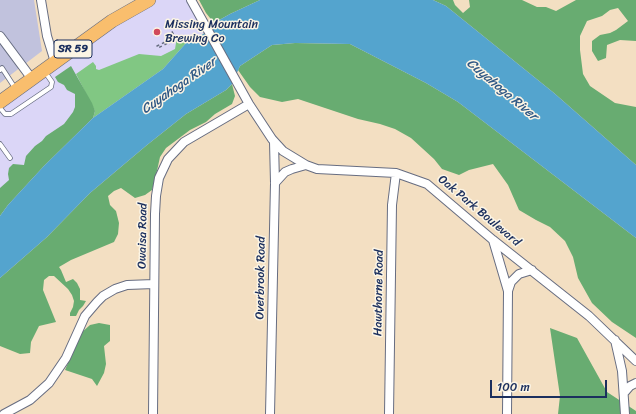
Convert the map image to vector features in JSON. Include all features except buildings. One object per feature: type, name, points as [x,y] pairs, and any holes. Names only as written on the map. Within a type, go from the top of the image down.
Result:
[{"type":"main road","name":"SR 59","points":[[0,102],[112,21],[149,0]]},
{"type":"street","points":[[41,0],[47,36],[55,62]]},
{"type":"street","name":"Oak Park Boulevard","points":[[193,4],[249,104],[274,142],[283,151],[306,165],[323,170],[396,173],[426,184],[493,240],[589,316],[636,361]]},
{"type":"street","points":[[0,36],[32,79]]},
{"type":"street","name":"Owaisa Road","points":[[153,414],[156,196],[159,178],[164,165],[172,153],[184,142],[249,104]]},
{"type":"street","name":"Overbrook Road","points":[[270,414],[275,184],[274,142]]},
{"type":"street","points":[[275,184],[285,172],[306,165]]},
{"type":"street","name":"Hawthorne Road","points":[[388,414],[392,205],[396,173]]},
{"type":"street","points":[[493,240],[508,291],[507,414]]},
{"type":"street","points":[[508,291],[511,282],[519,274],[532,270]]},
{"type":"street","points":[[4,414],[30,400],[49,383],[66,358],[86,316],[103,296],[115,289],[127,285],[154,284]]},
{"type":"street","points":[[615,340],[622,371],[625,414]]},
{"type":"street","points":[[624,393],[630,386],[636,383]]},
{"type":"lane","points":[[1,68],[16,90]]},
{"type":"lane","points":[[0,108],[5,114],[11,114],[51,87],[52,82],[44,70]]},
{"type":"lane","points":[[0,144],[10,158]]},
{"type":"path","points":[[166,21],[175,37],[158,46],[158,48],[168,43],[169,45]]},
{"type":"shaded area","points":[[0,0],[34,0],[42,51],[0,83]]},
{"type":"shaded area","points":[[149,0],[191,0],[208,29],[189,44],[187,43],[163,69],[8,205],[0,216],[0,102]]},
{"type":"green space","points":[[199,0],[260,0],[214,23],[206,13]]},
{"type":"green space","points":[[433,0],[453,0],[455,5],[463,13],[470,7],[469,0],[522,0],[537,7],[546,7],[556,11],[576,0],[636,0],[636,41],[620,40],[607,45],[606,58],[598,61],[592,51],[592,41],[600,35],[616,30],[628,21],[618,8],[610,10],[602,16],[587,21],[580,36],[580,50],[583,74],[590,86],[615,103],[636,107],[636,165],[554,93],[446,6]]},
{"type":"green space","points":[[180,36],[187,42],[163,69],[93,118],[95,111],[76,74],[93,62],[96,69],[99,70],[139,54],[161,56],[175,49],[177,37]]},
{"type":"green space","points":[[295,43],[350,44],[426,83],[458,102],[636,238],[636,338],[612,322],[592,303],[578,278],[573,257],[565,241],[550,227],[519,210],[508,185],[493,164],[469,170],[459,175],[442,169],[434,159],[411,138],[395,129],[358,119],[298,99],[282,102],[260,97],[250,87],[238,70],[240,66],[272,45]]},
{"type":"green space","points":[[71,66],[92,103],[95,111],[93,118],[44,166],[8,205],[0,216],[0,188],[9,180],[9,168],[13,164],[24,165],[26,156],[35,146],[46,136],[64,124],[73,112],[75,107],[75,94],[67,90],[55,77]]},
{"type":"green space","points":[[232,84],[235,96],[232,104],[215,114],[206,122],[190,130],[166,148],[160,157],[152,190],[145,195],[135,198],[121,188],[108,196],[110,205],[116,211],[119,223],[118,234],[114,242],[71,260],[59,267],[66,282],[73,279],[77,283],[80,289],[80,300],[86,301],[76,316],[70,316],[74,301],[68,289],[54,276],[49,276],[44,280],[43,290],[56,322],[39,326],[31,342],[30,353],[20,354],[0,346],[0,278],[47,237],[90,193],[147,145],[186,114],[226,90]]},
{"type":"green space","points":[[99,323],[110,325],[110,341],[104,346],[106,364],[104,373],[97,386],[92,379],[65,370],[81,333],[90,325]]},
{"type":"green space","points":[[550,328],[577,338],[607,392],[636,411],[636,414],[558,414],[560,396]]},
{"type":"water","name":"Cuyahoga River","points":[[260,0],[433,0],[446,6],[554,93],[636,165],[636,238],[458,102],[426,83],[350,44],[295,43],[272,45],[240,66],[232,84],[226,90],[186,114],[147,145],[90,193],[47,237],[0,278],[0,216],[8,205],[44,166],[93,118],[163,69],[187,42],[189,44],[203,34],[214,23]]},
{"type":"place","name":"Missing Mountain Brewing Co","points":[[157,32]]}]
